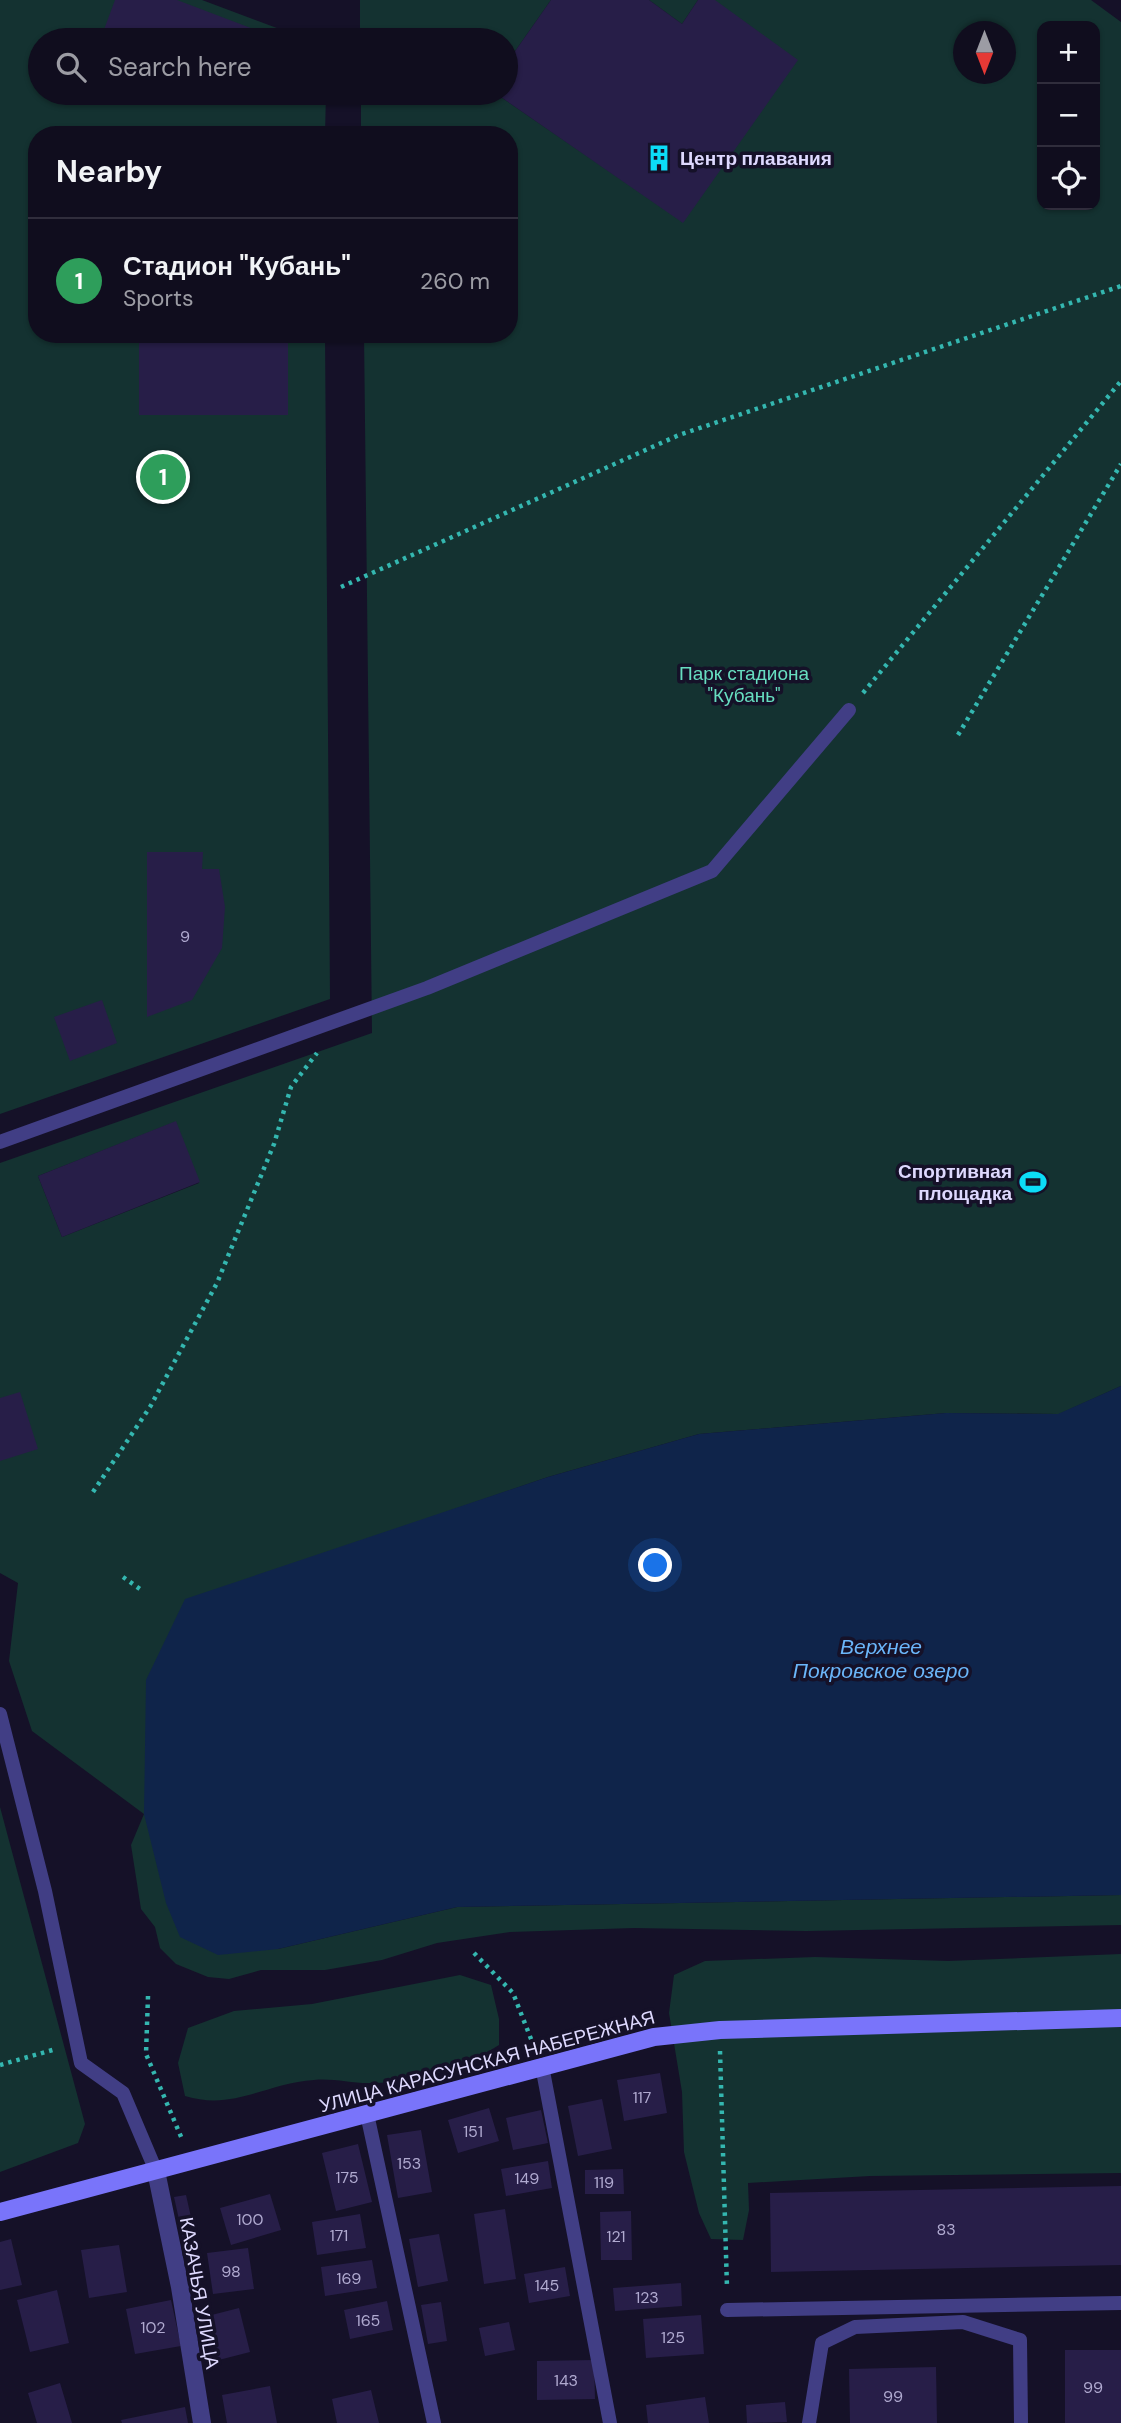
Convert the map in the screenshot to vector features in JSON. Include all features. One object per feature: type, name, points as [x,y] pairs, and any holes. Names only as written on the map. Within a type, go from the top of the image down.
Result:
[{"type":"street","name":"УЛИЦА КАРАСУНСКАЯ НАБЕРЕЖНАЯ","points":[[0,2212],[654,2037],[720,2030],[1121,2018]]},
{"type":"street","name":"КАЗАЧЬЯ УЛИЦА","points":[[156,2171],[180,2287],[201,2423]]},
{"type":"lane","points":[[0,1142],[428,988],[712,871],[849,710]]},
{"type":"lane","points":[[0,1714],[45,1891],[81,2063],[123,2093],[156,2171]]},
{"type":"lane","points":[[542,2066],[611,2423]]},
{"type":"lane","points":[[367,2114],[434,2423]]},
{"type":"lane","points":[[727,2310],[1121,2303]]},
{"type":"lane","points":[[809,2423],[822,2343],[855,2327],[963,2322],[1020,2340],[1021,2423]]},
{"type":"path","points":[[341,587],[679,435],[1121,286]]},
{"type":"path","points":[[849,710],[1121,381]]},
{"type":"path","points":[[958,735],[1121,464]]},
{"type":"path","points":[[93,1492],[150,1407],[218,1283],[274,1144],[290,1087],[345,1017]]},
{"type":"path","points":[[123,1577],[140,1589]]},
{"type":"path","points":[[474,1953],[513,1993],[542,2066]]},
{"type":"path","points":[[148,1996],[146,2054],[191,2161]]},
{"type":"path","points":[[720,2030],[727,2310]]},
{"type":"path","points":[[0,2065],[77,2043]]},
{"type":"green space","points":[[0,0],[202,0],[277,28],[28,28],[28,105],[326,105],[325,126],[28,126],[28,343],[325,343],[330,999],[0,1114]]},
{"type":"green space","points":[[360,0],[551,0],[518,47],[518,28],[360,28]]},
{"type":"green space","points":[[649,0],[698,0],[682,24]]},
{"type":"green space","name":"Парк стадиона \"Кубань\"","points":[[715,0],[1091,0],[1121,22],[1121,1386],[1059,1414],[946,1413],[699,1434],[548,1477],[350,1545],[278,1949],[457,1907],[1121,1895],[1121,1925],[806,1931],[634,1928],[510,1932],[437,1943],[382,1960],[325,1970],[261,1970],[229,1979],[208,1977],[176,1964],[160,1948],[155,1927],[141,1909],[131,1845],[144,1814],[32,1731],[9,1661],[18,1583],[0,1573],[0,1163],[372,1033],[364,343],[518,343],[518,126],[361,126],[361,105],[512,105],[683,222]],"holes":[[[175,1122],[199,1183],[62,1237],[38,1176]]]},
{"type":"green space","points":[[0,1807],[85,2124],[78,2143],[0,2172]]},
{"type":"green space","points":[[1121,1954],[1121,2173],[870,2176],[748,2183],[749,2210],[743,2240],[711,2239],[699,2213],[684,2152],[682,2092],[669,2013],[674,1975],[705,1961],[815,1957],[948,1961]]},
{"type":"green space","points":[[460,1975],[491,1985],[499,2019],[499,2045],[470,2061],[439,2073],[390,2082],[314,2080],[219,2100],[185,2096],[178,2063],[188,2028],[234,2011],[312,2004]]},
{"type":"water","name":"Верхнее Покровское озеро","points":[[1121,1386],[1121,1895],[457,1907],[278,1949],[218,1955],[180,1937],[166,1903],[144,1814],[146,1680],[185,1599],[548,1477],[699,1434],[946,1413],[1058,1414]]},
{"type":"building","points":[[115,0],[177,0],[251,28],[105,28]]},
{"type":"building","name":"Центр плавания","points":[[551,0],[649,0],[682,24],[698,0],[715,0],[798,60],[683,223],[512,105],[518,105],[518,47]]},
{"type":"building","points":[[139,343],[288,343],[288,415],[139,415]]},
{"type":"building","points":[[147,852],[203,852],[202,869],[219,869],[225,907],[222,948],[192,1000],[147,1017]]},
{"type":"building","points":[[102,1000],[117,1043],[70,1061],[54,1017]]},
{"type":"building","points":[[176,1121],[200,1182],[62,1237],[38,1176]]},
{"type":"building","points":[[20,1392],[38,1449],[0,1461],[0,1398]]},
{"type":"building","points":[[660,2073],[667,2113],[624,2121],[617,2080]]},
{"type":"building","points":[[602,2099],[612,2149],[578,2156],[568,2106]]},
{"type":"building","points":[[489,2108],[499,2141],[458,2153],[448,2120]]},
{"type":"building","points":[[541,2110],[548,2143],[513,2150],[506,2118]]},
{"type":"building","points":[[421,2130],[432,2192],[398,2198],[387,2135]]},
{"type":"building","points":[[358,2144],[372,2202],[336,2211],[322,2153]]},
{"type":"building","points":[[548,2161],[552,2188],[506,2196],[501,2169]]},
{"type":"building","points":[[623,2169],[624,2194],[585,2194],[585,2170]]},
{"type":"building","points":[[1121,2186],[1121,2265],[771,2272],[770,2193]]},
{"type":"building","points":[[270,2194],[281,2230],[231,2245],[220,2208]]},
{"type":"building","points":[[186,2195],[198,2248],[186,2251],[174,2197]]},
{"type":"building","points":[[505,2209],[516,2279],[484,2284],[474,2214]]},
{"type":"building","points":[[631,2211],[632,2260],[601,2260],[600,2212]]},
{"type":"building","points":[[360,2214],[366,2248],[317,2255],[312,2222]]},
{"type":"building","points":[[439,2234],[448,2281],[418,2287],[409,2239]]},
{"type":"building","points":[[11,2239],[22,2285],[0,2290],[0,2242]]},
{"type":"building","points":[[119,2245],[127,2292],[89,2298],[81,2250]]},
{"type":"building","points":[[248,2248],[254,2289],[213,2294],[207,2253]]},
{"type":"building","points":[[372,2260],[377,2288],[325,2296],[321,2267]]},
{"type":"building","points":[[565,2267],[570,2296],[529,2303],[524,2274]]},
{"type":"building","points":[[681,2283],[682,2306],[615,2311],[613,2288]]},
{"type":"building","points":[[57,2290],[69,2343],[30,2352],[17,2300]]},
{"type":"building","points":[[171,2300],[181,2346],[135,2354],[126,2309]]},
{"type":"building","points":[[387,2301],[393,2330],[350,2339],[344,2310]]},
{"type":"building","points":[[441,2302],[447,2341],[428,2344],[421,2305]]},
{"type":"building","points":[[239,2308],[250,2352],[207,2363],[196,2319]]},
{"type":"building","points":[[701,2315],[704,2354],[646,2358],[643,2319]]},
{"type":"building","points":[[509,2322],[515,2350],[485,2356],[479,2328]]},
{"type":"building","points":[[1065,2350],[1121,2350],[1121,2423],[1065,2423]]},
{"type":"building","points":[[594,2360],[595,2399],[537,2400],[537,2361]]},
{"type":"building","points":[[936,2367],[937,2423],[850,2423],[849,2369]]},
{"type":"building","points":[[60,2383],[72,2423],[37,2423],[28,2393]]},
{"type":"building","points":[[270,2386],[277,2423],[227,2423],[222,2395]]},
{"type":"building","points":[[371,2390],[379,2423],[337,2423],[332,2399]]},
{"type":"building","points":[[705,2397],[709,2423],[648,2423],[646,2405]]},
{"type":"building","points":[[785,2402],[787,2422],[747,2423],[746,2405]]},
{"type":"building","points":[[185,2407],[188,2423],[122,2423],[121,2420]]},
{"type":"place","name":"Центр плавания","points":[[659,158]]},
{"type":"place","name":"Стадион \"Кубань\"","points":[[163,477]]},
{"type":"place","name":"Спортивная площадка","points":[[1033,1182]]}]
